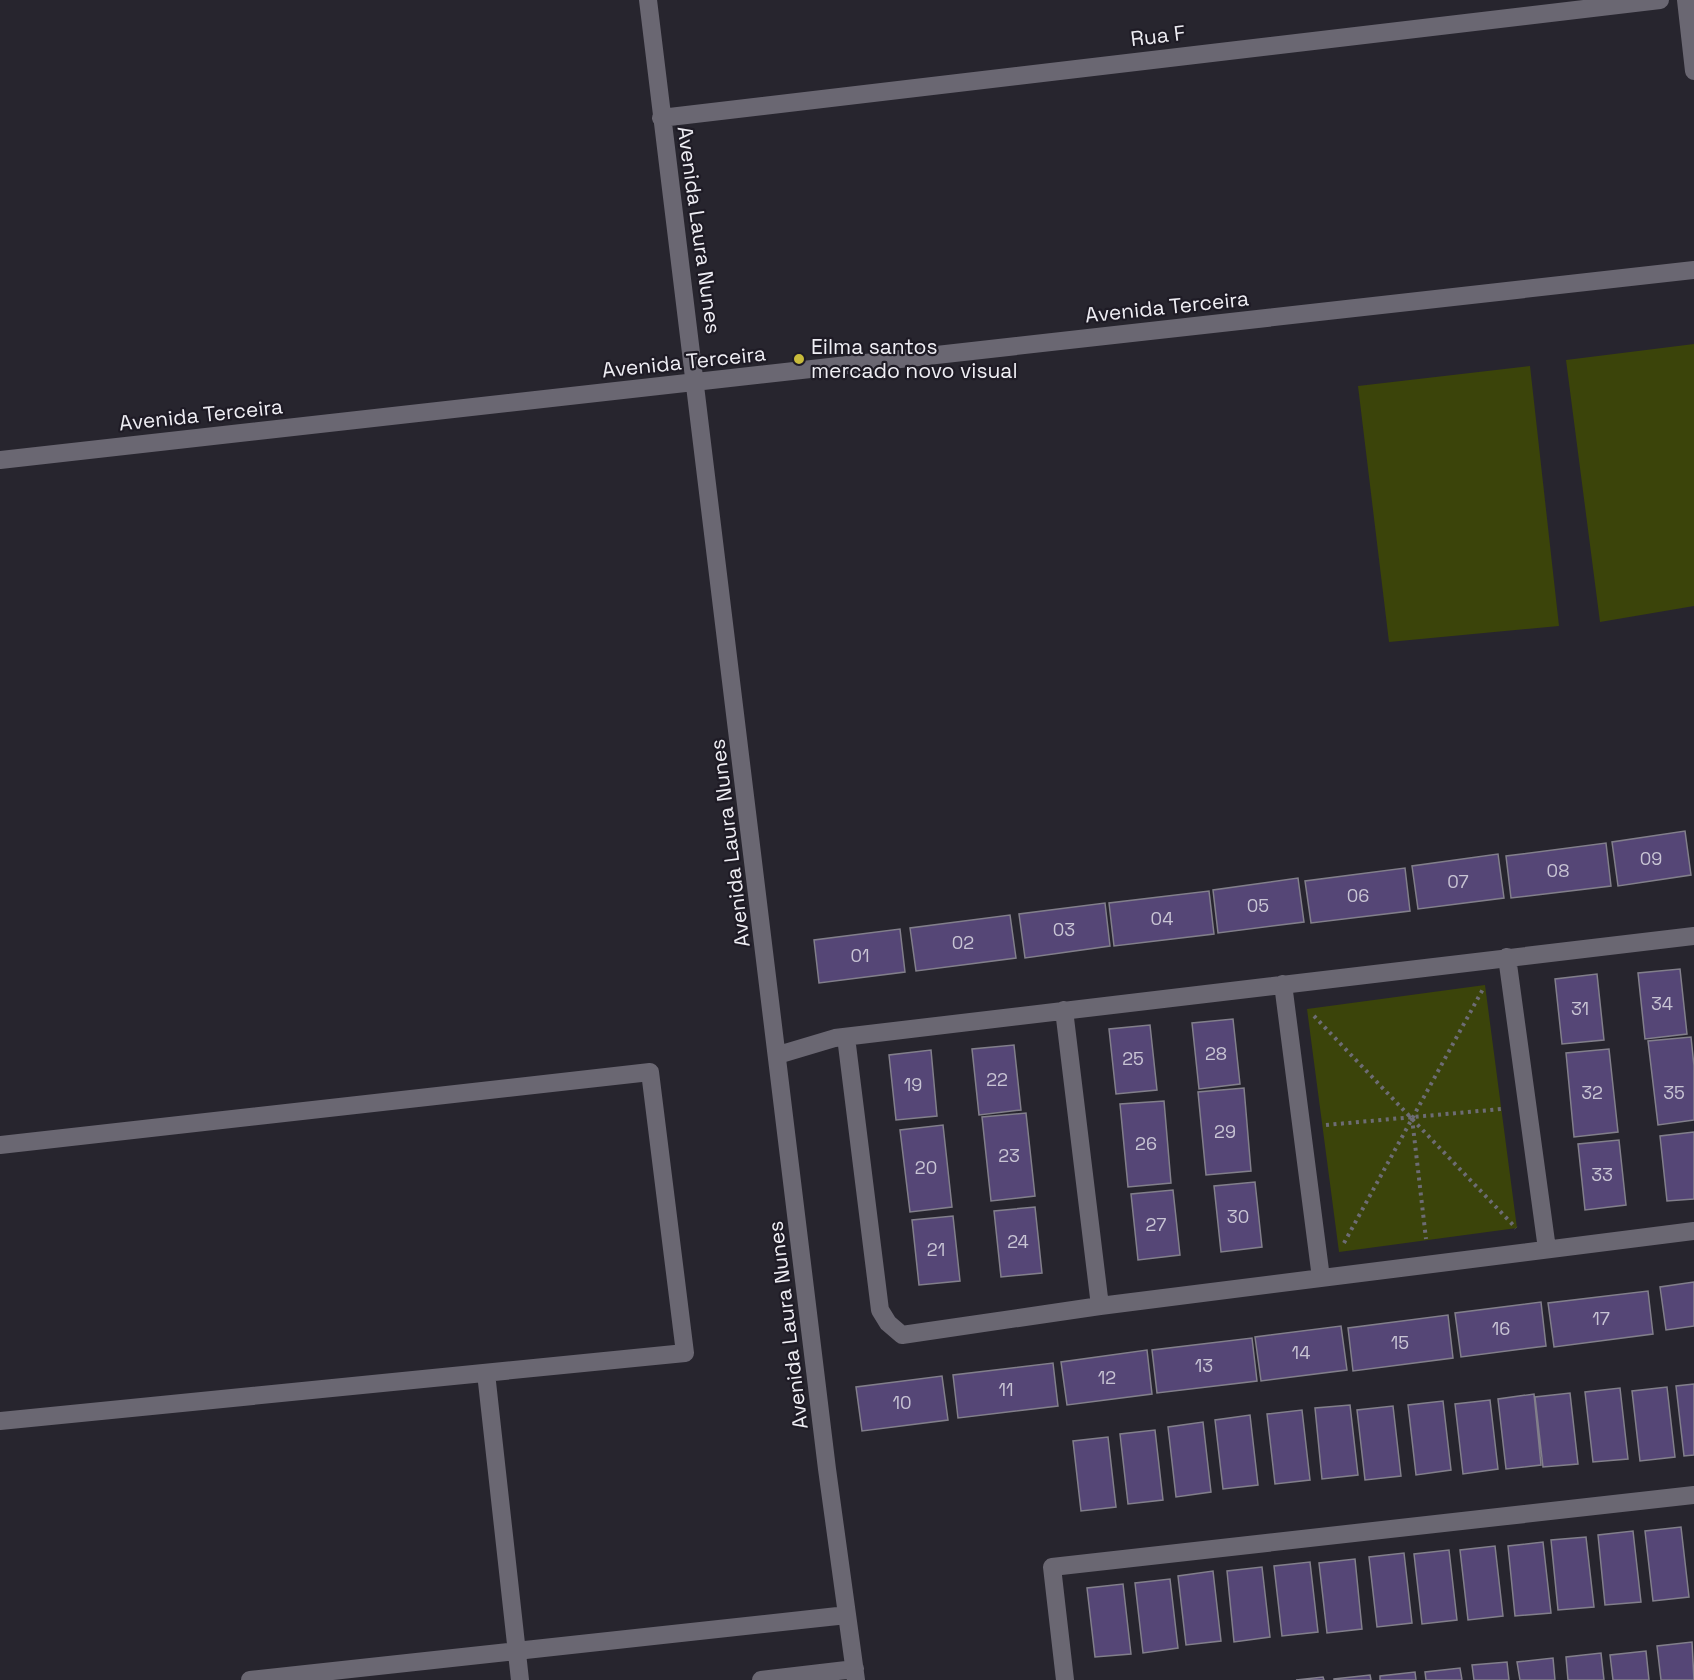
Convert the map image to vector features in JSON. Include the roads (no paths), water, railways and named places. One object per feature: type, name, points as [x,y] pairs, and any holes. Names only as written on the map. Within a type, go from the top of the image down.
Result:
[{"type":"street","name":"Avenida Laura Nunes","points":[[648,0],[855,1675]]},
{"type":"street","name":"Rua F","points":[[661,118],[1660,0]]},
{"type":"street","points":[[1689,4],[1694,70]]},
{"type":"street","name":"Avenida Terceira","points":[[0,460],[1694,270]]},
{"type":"street","points":[[778,1055],[846,1036],[1694,936]]},
{"type":"street","points":[[1507,957],[1547,1250]]},
{"type":"street","points":[[1283,984],[1321,1278]]},
{"type":"street","points":[[1064,1010],[1100,1306]]},
{"type":"street","points":[[846,1036],[880,1310],[888,1323],[902,1335],[1100,1306],[1694,1231]]},
{"type":"street","points":[[0,1145],[650,1072],[685,1353],[0,1421]]},
{"type":"street","points":[[486,1373],[520,1680]]},
{"type":"street","points":[[1065,1680],[1052,1567],[1694,1495]]},
{"type":"street","points":[[250,1680],[518,1649],[847,1615]]},
{"type":"street","points":[[761,1680],[855,1675]]},
{"type":"place","name":"Eilma santos mercado novo visual","points":[[799,359]]}]
